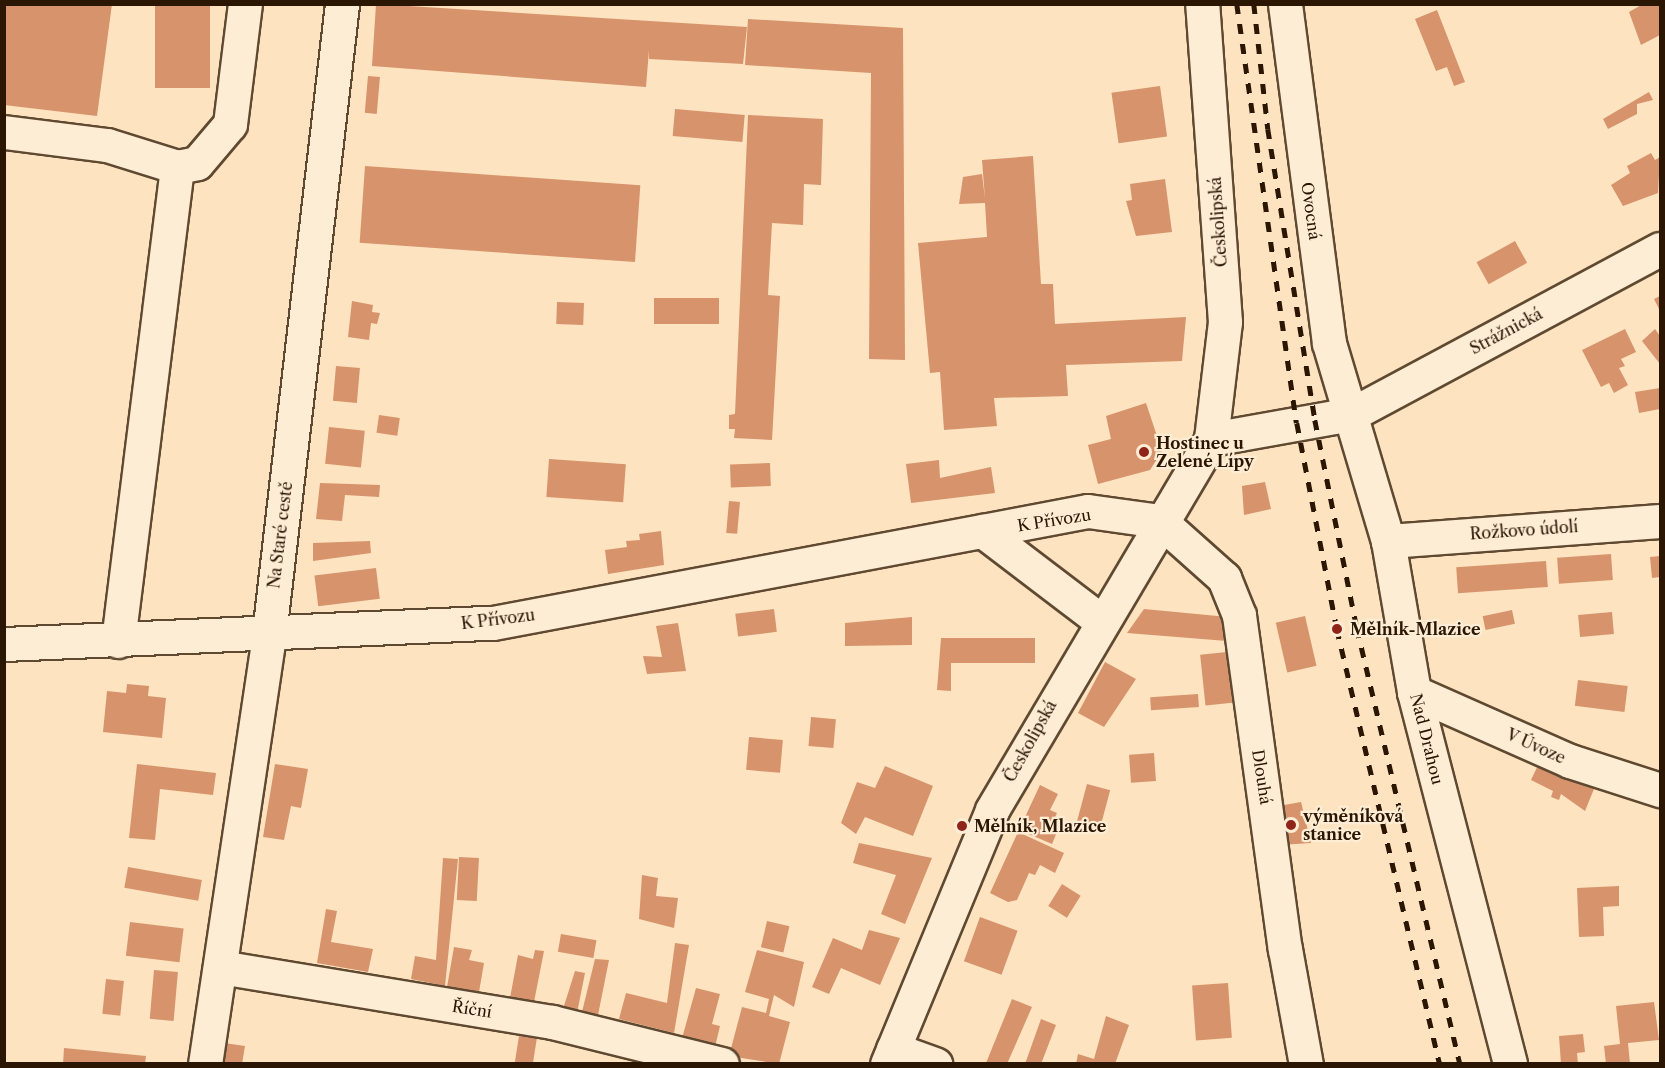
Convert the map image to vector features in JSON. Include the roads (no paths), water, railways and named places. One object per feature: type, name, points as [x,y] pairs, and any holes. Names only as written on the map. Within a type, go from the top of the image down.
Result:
[{"type":"street","points":[[4,132],[107,145],[177,167],[197,163],[230,124],[246,4]]},
{"type":"street","name":"Na Staré cestě","points":[[205,1064],[269,634],[342,4]]},
{"type":"street","name":"Českolipská","points":[[890,1056],[992,810],[1100,620],[1160,521],[1193,475],[1211,439],[1225,322],[1202,4]]},
{"type":"street","name":"Ovocná","points":[[1285,4],[1329,343],[1352,414]]},
{"type":"street","points":[[118,641],[177,167]]},
{"type":"street","name":"Strážnická","points":[[1352,414],[1660,249]]},
{"type":"street","points":[[1211,439],[1352,414]]},
{"type":"street","name":"Nad Drahou","points":[[1352,414],[1388,541],[1414,692],[1510,1064]]},
{"type":"street","name":"K Přívozu","points":[[4,644],[118,641],[493,623],[1088,511],[1160,521]]},
{"type":"street","name":"Dlouhá","points":[[1160,521],[1224,578],[1239,615],[1306,1064]]},
{"type":"street","name":"Rožkovo údolí","points":[[1388,541],[1660,521]]},
{"type":"street","name":"K Přívozu","points":[[984,531],[1100,620]]},
{"type":"street","name":"V Úvoze","points":[[1414,692],[1570,761],[1660,790]]},
{"type":"street","name":"Říční","points":[[220,967],[552,1022],[722,1064]]},
{"type":"street","points":[[890,1056],[935,1064]]},
{"type":"railway","points":[[1237,4],[1297,423],[1337,629],[1440,1064]]},
{"type":"railway","points":[[1254,4],[1268,129],[1315,420],[1357,628],[1460,1064]]},
{"type":"place","name":"Hostinec u Zelené Lípy","points":[[1144,452]]},
{"type":"place","name":"Mělník-Mlazice","points":[[1337,629]]},
{"type":"place","name":"výměníková stanice","points":[[1291,825]]},
{"type":"place","name":"Mělník, Mlazice","points":[[962,826]]}]
